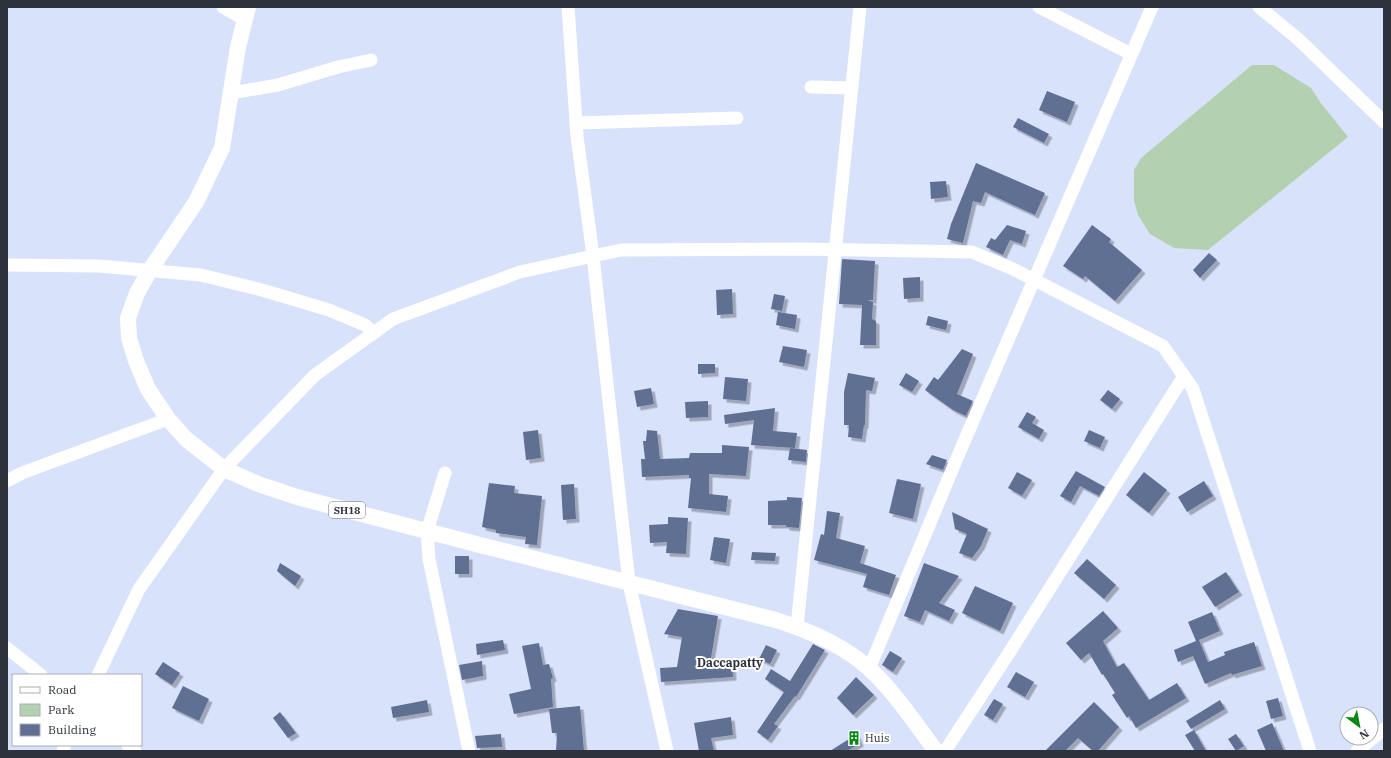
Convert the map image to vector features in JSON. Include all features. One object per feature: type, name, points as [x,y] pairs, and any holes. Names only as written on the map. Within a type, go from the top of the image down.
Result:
[{"type":"main road","name":"SH18","points":[[246,13],[238,47],[222,148],[196,202],[137,292],[128,318],[129,338],[136,361],[148,389],[168,418],[186,439],[224,469],[258,484],[297,497],[797,626],[837,646],[870,669],[889,690],[936,751]]},
{"type":"street","points":[[223,7],[246,13]]},
{"type":"street","points":[[568,7],[576,123],[593,256],[629,583],[667,751]]},
{"type":"street","points":[[797,626],[860,7]]},
{"type":"street","points":[[1039,7],[1131,54]]},
{"type":"street","points":[[870,669],[960,451],[1152,7]]},
{"type":"street","points":[[1259,7],[1297,38],[1384,122]]},
{"type":"street","points":[[231,92],[278,85],[338,67],[371,60]]},
{"type":"street","points":[[811,87],[852,88]]},
{"type":"street","points":[[576,123],[737,118]]},
{"type":"street","points":[[98,674],[139,589],[224,469],[315,375],[392,319],[520,272],[620,250],[836,249],[972,252],[1013,268],[1163,346],[1193,389],[1310,751]]},
{"type":"street","points":[[7,265],[99,266],[201,275],[262,290],[329,310],[365,325],[374,333]]},
{"type":"street","points":[[945,751],[1009,653],[1184,376]]},
{"type":"street","points":[[7,481],[22,473],[168,418]]},
{"type":"street","points":[[445,473],[427,531],[429,559],[469,751]]},
{"type":"street","points":[[7,648],[40,674]]},
{"type":"street","points":[[1357,751],[1384,729]]},
{"type":"green space","points":[[1252,65],[1274,65],[1311,88],[1320,102],[1348,137],[1208,250],[1174,248],[1150,234],[1138,215],[1134,201],[1134,170],[1141,158]]},
{"type":"building","points":[[1047,91],[1075,102],[1067,122],[1039,110]]},
{"type":"building","points":[[1018,118],[1049,134],[1044,143],[1013,127]]},
{"type":"building","points":[[976,163],[1045,193],[1035,215],[985,192],[981,203],[973,201],[963,243],[947,239],[951,224]]},
{"type":"building","points":[[946,181],[948,197],[931,199],[930,182]]},
{"type":"building","points":[[1007,225],[1026,231],[1022,244],[1010,240],[1003,255],[986,247],[991,238],[995,240]]},
{"type":"building","points":[[1092,225],[1111,239],[1109,242],[1142,270],[1115,301],[1085,276],[1083,279],[1063,266]]},
{"type":"building","points":[[1209,253],[1217,260],[1200,278],[1193,270]]},
{"type":"building","points":[[842,259],[875,261],[873,300],[868,300],[873,302],[872,319],[876,321],[876,345],[860,345],[862,305],[839,304]]},
{"type":"building","points":[[920,277],[920,298],[904,299],[903,278]]},
{"type":"building","points":[[732,289],[733,314],[717,315],[716,290]]},
{"type":"building","points":[[774,294],[785,296],[782,311],[771,309]]},
{"type":"building","points":[[778,312],[797,315],[795,329],[776,325]]},
{"type":"building","points":[[928,316],[948,321],[946,330],[926,325]]},
{"type":"building","points":[[783,346],[807,350],[804,367],[779,362]]},
{"type":"building","points":[[962,349],[973,354],[957,394],[973,401],[966,416],[953,410],[925,390],[934,377],[938,380]]},
{"type":"building","points":[[698,364],[715,364],[715,373],[698,374]]},
{"type":"building","points":[[848,373],[875,378],[872,391],[866,390],[865,425],[862,439],[848,437],[849,425],[844,425],[844,392]]},
{"type":"building","points":[[906,373],[919,381],[912,392],[899,385]]},
{"type":"building","points":[[725,377],[748,379],[746,401],[723,399]]},
{"type":"building","points":[[651,388],[654,404],[637,407],[634,391]]},
{"type":"building","points":[[1108,390],[1120,399],[1112,409],[1100,400]]},
{"type":"building","points":[[708,401],[708,417],[686,418],[685,402]]},
{"type":"building","points":[[775,408],[773,431],[797,433],[795,448],[751,445],[754,420],[725,424],[724,415]]},
{"type":"building","points":[[1027,412],[1036,417],[1032,423],[1044,430],[1039,439],[1018,427]]},
{"type":"building","points":[[538,430],[541,458],[526,460],[523,432]]},
{"type":"building","points":[[647,430],[657,431],[660,459],[689,458],[690,453],[722,453],[722,445],[749,447],[746,476],[709,474],[709,494],[728,496],[726,512],[688,508],[691,478],[689,478],[689,475],[642,477],[641,459],[645,459],[643,441],[646,441]]},
{"type":"building","points":[[1089,430],[1105,437],[1100,448],[1084,441]]},
{"type":"building","points":[[790,448],[807,450],[806,462],[788,460]]},
{"type":"building","points":[[932,455],[947,460],[943,470],[926,464]]},
{"type":"building","points":[[1076,471],[1105,487],[1099,496],[1080,486],[1071,502],[1060,496]]},
{"type":"building","points":[[1017,472],[1032,480],[1022,496],[1008,488]]},
{"type":"building","points":[[1144,472],[1167,490],[1149,513],[1126,495]]},
{"type":"building","points":[[897,479],[921,484],[913,519],[889,513]]},
{"type":"building","points":[[1204,481],[1213,496],[1187,512],[1178,497]]},
{"type":"building","points":[[489,483],[515,486],[514,493],[542,496],[537,545],[525,544],[526,537],[496,533],[496,530],[482,527]]},
{"type":"building","points":[[574,484],[576,519],[563,520],[561,485]]},
{"type":"building","points":[[787,497],[802,498],[799,528],[786,527],[786,525],[768,525],[768,501],[787,500]]},
{"type":"building","points":[[827,511],[840,513],[836,538],[865,546],[860,563],[896,575],[889,595],[863,587],[867,574],[814,560],[821,534],[824,535]]},
{"type":"building","points":[[952,512],[988,529],[981,546],[972,558],[959,553],[967,534],[955,529]]},
{"type":"building","points":[[668,517],[688,518],[686,554],[666,553],[667,542],[650,543],[649,525],[668,524]]},
{"type":"building","points":[[714,537],[730,539],[726,563],[710,560]]},
{"type":"building","points":[[752,552],[776,553],[775,561],[751,560]]},
{"type":"building","points":[[455,556],[469,556],[469,574],[455,574]]},
{"type":"building","points":[[1087,559],[1116,585],[1104,599],[1074,573]]},
{"type":"building","points":[[280,563],[301,576],[295,586],[277,571]]},
{"type":"building","points":[[924,563],[959,576],[939,603],[955,610],[949,621],[925,610],[920,622],[904,616]]},
{"type":"building","points":[[1226,572],[1239,592],[1215,607],[1202,587]]},
{"type":"building","points":[[975,586],[1013,603],[1000,631],[962,613]]},
{"type":"building","points":[[678,609],[718,616],[710,664],[732,663],[733,677],[661,682],[660,668],[677,667],[682,637],[664,634]]},
{"type":"building","points":[[1103,611],[1118,628],[1103,641],[1117,667],[1124,663],[1149,700],[1177,683],[1186,698],[1136,728],[1129,716],[1127,718],[1112,695],[1115,693],[1089,653],[1081,660],[1066,643]]},
{"type":"building","points":[[1212,612],[1220,631],[1199,640],[1208,662],[1225,655],[1224,652],[1254,642],[1262,666],[1232,675],[1231,673],[1205,684],[1193,656],[1178,662],[1174,650],[1196,641],[1188,622]]},
{"type":"building","points":[[503,640],[505,650],[477,655],[476,644]]},
{"type":"building","points":[[539,643],[543,665],[549,664],[553,678],[551,679],[553,707],[514,714],[509,694],[531,689],[522,646]]},
{"type":"building","points":[[813,644],[825,650],[796,697],[795,696],[774,724],[778,726],[768,740],[757,732],[784,692],[765,679],[771,669],[790,681]]},
{"type":"building","points":[[766,645],[777,650],[770,664],[759,659]]},
{"type":"building","points":[[890,651],[902,658],[893,672],[882,665]]},
{"type":"building","points":[[482,661],[483,676],[462,680],[459,665]]},
{"type":"building","points":[[163,662],[180,673],[172,685],[155,674]]},
{"type":"building","points":[[1016,672],[1034,682],[1025,697],[1007,687]]},
{"type":"building","points":[[856,677],[874,695],[853,715],[837,698]]},
{"type":"building","points":[[183,686],[209,699],[199,721],[172,708]]},
{"type":"building","points":[[1278,698],[1283,716],[1271,719],[1266,701]]},
{"type":"building","points":[[994,699],[1003,704],[993,720],[984,715]]},
{"type":"building","points":[[427,700],[429,712],[393,718],[391,707]]},
{"type":"building","points":[[1220,700],[1225,709],[1191,729],[1186,721]]},
{"type":"building","points":[[1094,702],[1119,727],[1098,751],[1093,751],[1078,738],[1065,751],[1045,751]]},
{"type":"building","points":[[580,706],[584,751],[556,751],[557,733],[552,733],[549,709]]},
{"type":"building","points":[[280,712],[296,733],[288,738],[273,718]]},
{"type":"building","points":[[731,717],[733,735],[711,738],[714,751],[699,751],[694,723]]},
{"type":"building","points":[[1272,723],[1284,751],[1266,751],[1257,730]]},
{"type":"building","points":[[1194,730],[1206,751],[1195,751],[1185,735]]},
{"type":"building","points":[[501,734],[502,747],[477,748],[475,736]]},
{"type":"building","name":"Huis","points":[[857,734],[860,743],[847,751],[830,751]]},
{"type":"building","points":[[1236,734],[1244,746],[1236,751],[1228,739]]},
{"type":"place","name":"Huis","points":[[854,738]]},
{"type":"district","name":"Daccapatty","points":[[730,663]]}]
